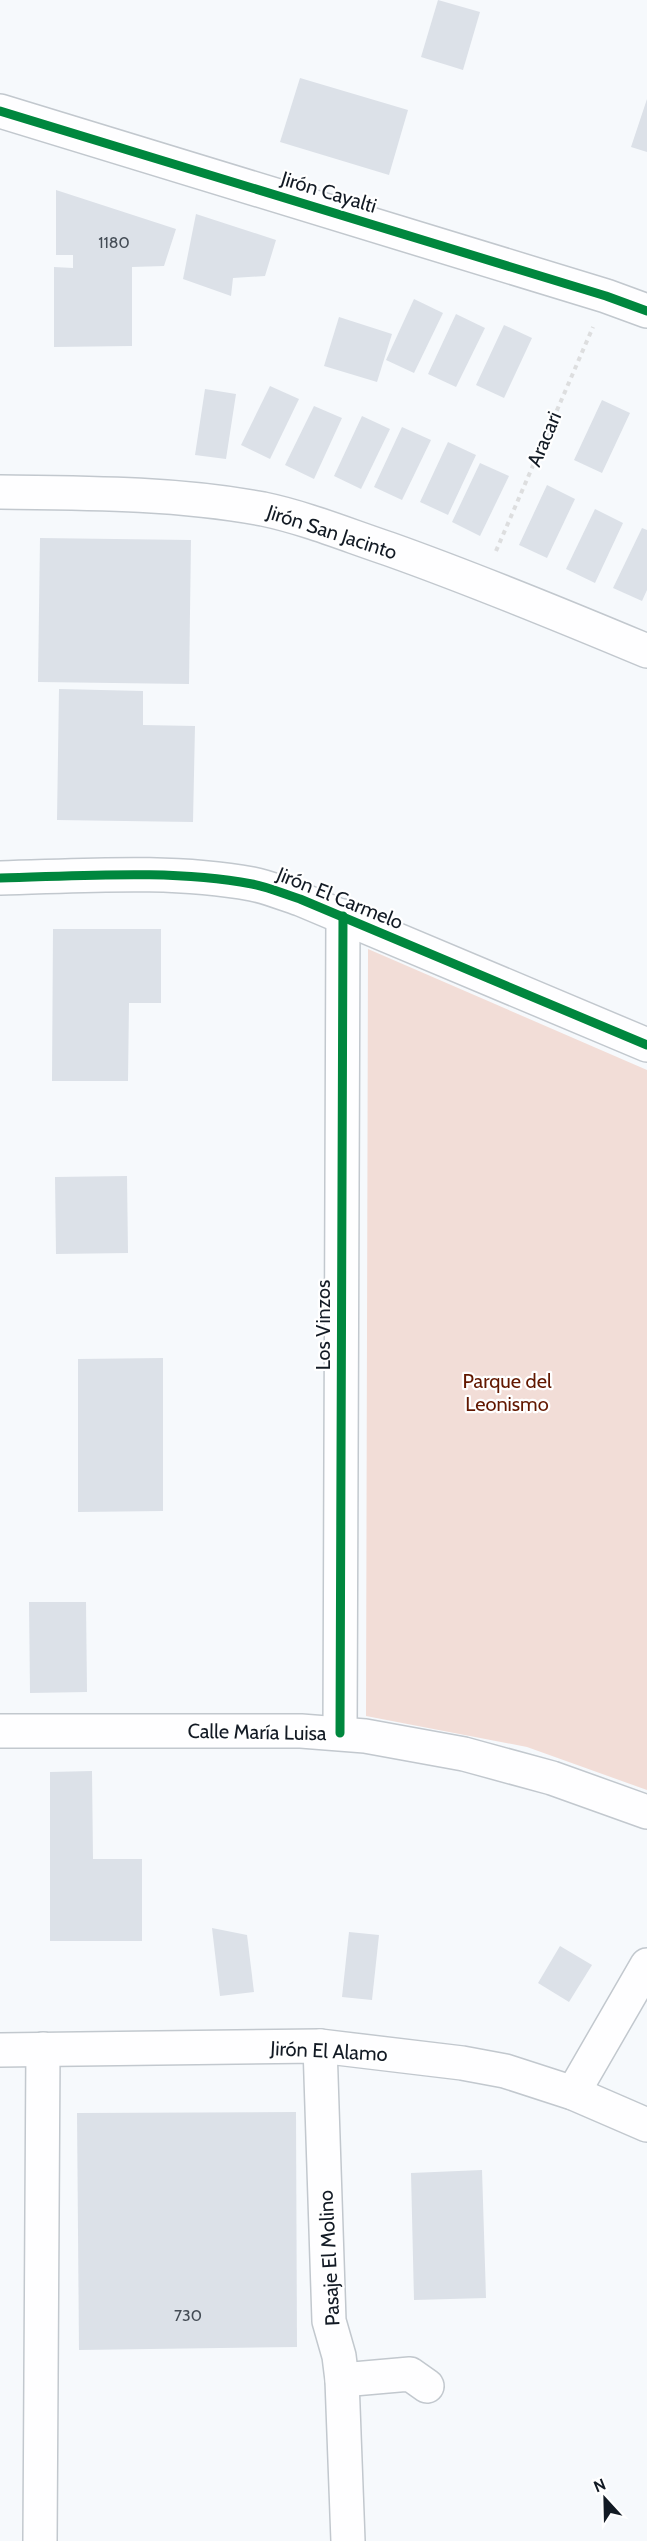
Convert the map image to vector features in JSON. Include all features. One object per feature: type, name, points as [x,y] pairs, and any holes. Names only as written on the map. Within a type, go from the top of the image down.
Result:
[{"type":"street","name":"Jirón Cayalti","points":[[0,111],[606,296],[647,311]]},
{"type":"street","name":"Jirón San Jacinto","points":[[0,492],[157,496],[212,501],[304,519],[482,582],[647,651]]},
{"type":"street","name":"Jirón El Carmelo","points":[[0,878],[162,876],[208,878],[254,884],[343,916],[647,1045]]},
{"type":"street","name":"Los Vinzos","points":[[340,1733],[343,916]]},
{"type":"street","name":"Calle María Luisa","points":[[0,1731],[340,1733],[465,1754],[552,1778],[647,1812]]},
{"type":"street","points":[[573,2093],[647,1965]]},
{"type":"street","name":"Jirón El Alamo","points":[[0,2050],[320,2046],[462,2063],[505,2071],[573,2093],[647,2125]]},
{"type":"street","name":"Pasaje El Molino","points":[[320,2046],[328,2321],[339,2356],[342,2380],[348,2541]]},
{"type":"street","points":[[40,2541],[43,2049]]},
{"type":"street","points":[[342,2380],[410,2374],[427,2386]]},
{"type":"green space","name":"Parque del Leonismo","points":[[368,949],[647,1070],[647,1790],[527,1747],[366,1716]]},
{"type":"building","points":[[438,0],[480,12],[463,70],[421,57]]},
{"type":"building","points":[[300,78],[408,110],[389,175],[280,142]]},
{"type":"building","points":[[647,99],[647,152],[631,147]]},
{"type":"building","points":[[56,190],[176,229],[164,266],[132,267],[132,346],[54,347],[54,267],[73,268],[73,255],[56,255]]},
{"type":"building","points":[[196,214],[276,240],[265,276],[233,278],[231,296],[183,279]]},
{"type":"building","points":[[414,299],[443,313],[414,373],[386,360]]},
{"type":"building","points":[[456,314],[485,328],[456,387],[428,374]]},
{"type":"building","points":[[339,317],[392,334],[377,382],[324,366]]},
{"type":"building","points":[[504,325],[532,338],[504,398],[476,385]]},
{"type":"building","points":[[270,386],[299,399],[270,459],[241,445]]},
{"type":"building","points":[[205,389],[236,394],[226,459],[195,455]]},
{"type":"building","points":[[602,400],[630,413],[602,473],[574,460]]},
{"type":"building","points":[[314,406],[342,418],[314,479],[285,465]]},
{"type":"building","points":[[362,416],[390,429],[361,489],[334,476]]},
{"type":"building","points":[[402,427],[431,440],[402,500],[374,487]]},
{"type":"building","points":[[448,442],[476,455],[448,515],[420,502]]},
{"type":"building","points":[[480,463],[509,476],[480,536],[452,522]]},
{"type":"building","points":[[547,485],[575,499],[547,558],[519,545]]},
{"type":"building","points":[[595,509],[623,523],[595,583],[566,569]]},
{"type":"building","points":[[642,528],[647,530],[647,590],[642,601],[613,588]]},
{"type":"building","points":[[40,538],[191,540],[189,684],[38,682]]},
{"type":"building","points":[[59,689],[143,691],[143,725],[195,726],[193,822],[57,820]]},
{"type":"building","points":[[53,929],[161,929],[161,1003],[129,1003],[128,1081],[52,1081]]},
{"type":"building","points":[[127,1176],[128,1253],[56,1254],[55,1177]]},
{"type":"building","points":[[163,1358],[163,1511],[78,1512],[78,1359]]},
{"type":"building","points":[[29,1602],[86,1602],[87,1692],[30,1693]]},
{"type":"building","points":[[92,1771],[93,1859],[142,1859],[142,1941],[50,1941],[50,1772]]},
{"type":"building","points":[[212,1928],[247,1935],[254,1992],[220,1996]]},
{"type":"building","points":[[349,1932],[379,1935],[372,2000],[342,1997]]},
{"type":"building","points":[[560,1946],[592,1965],[569,2002],[538,1983]]},
{"type":"building","points":[[296,2112],[297,2347],[79,2350],[77,2113]]},
{"type":"building","points":[[482,2170],[486,2298],[414,2300],[411,2173]]},
{"type":"cycle path","points":[[0,111],[606,296],[647,311]]},
{"type":"cycle path","points":[[0,878],[158,875],[221,879],[258,885],[300,899],[647,1045]]},
{"type":"cycle path","points":[[340,1733],[343,916]]}]
